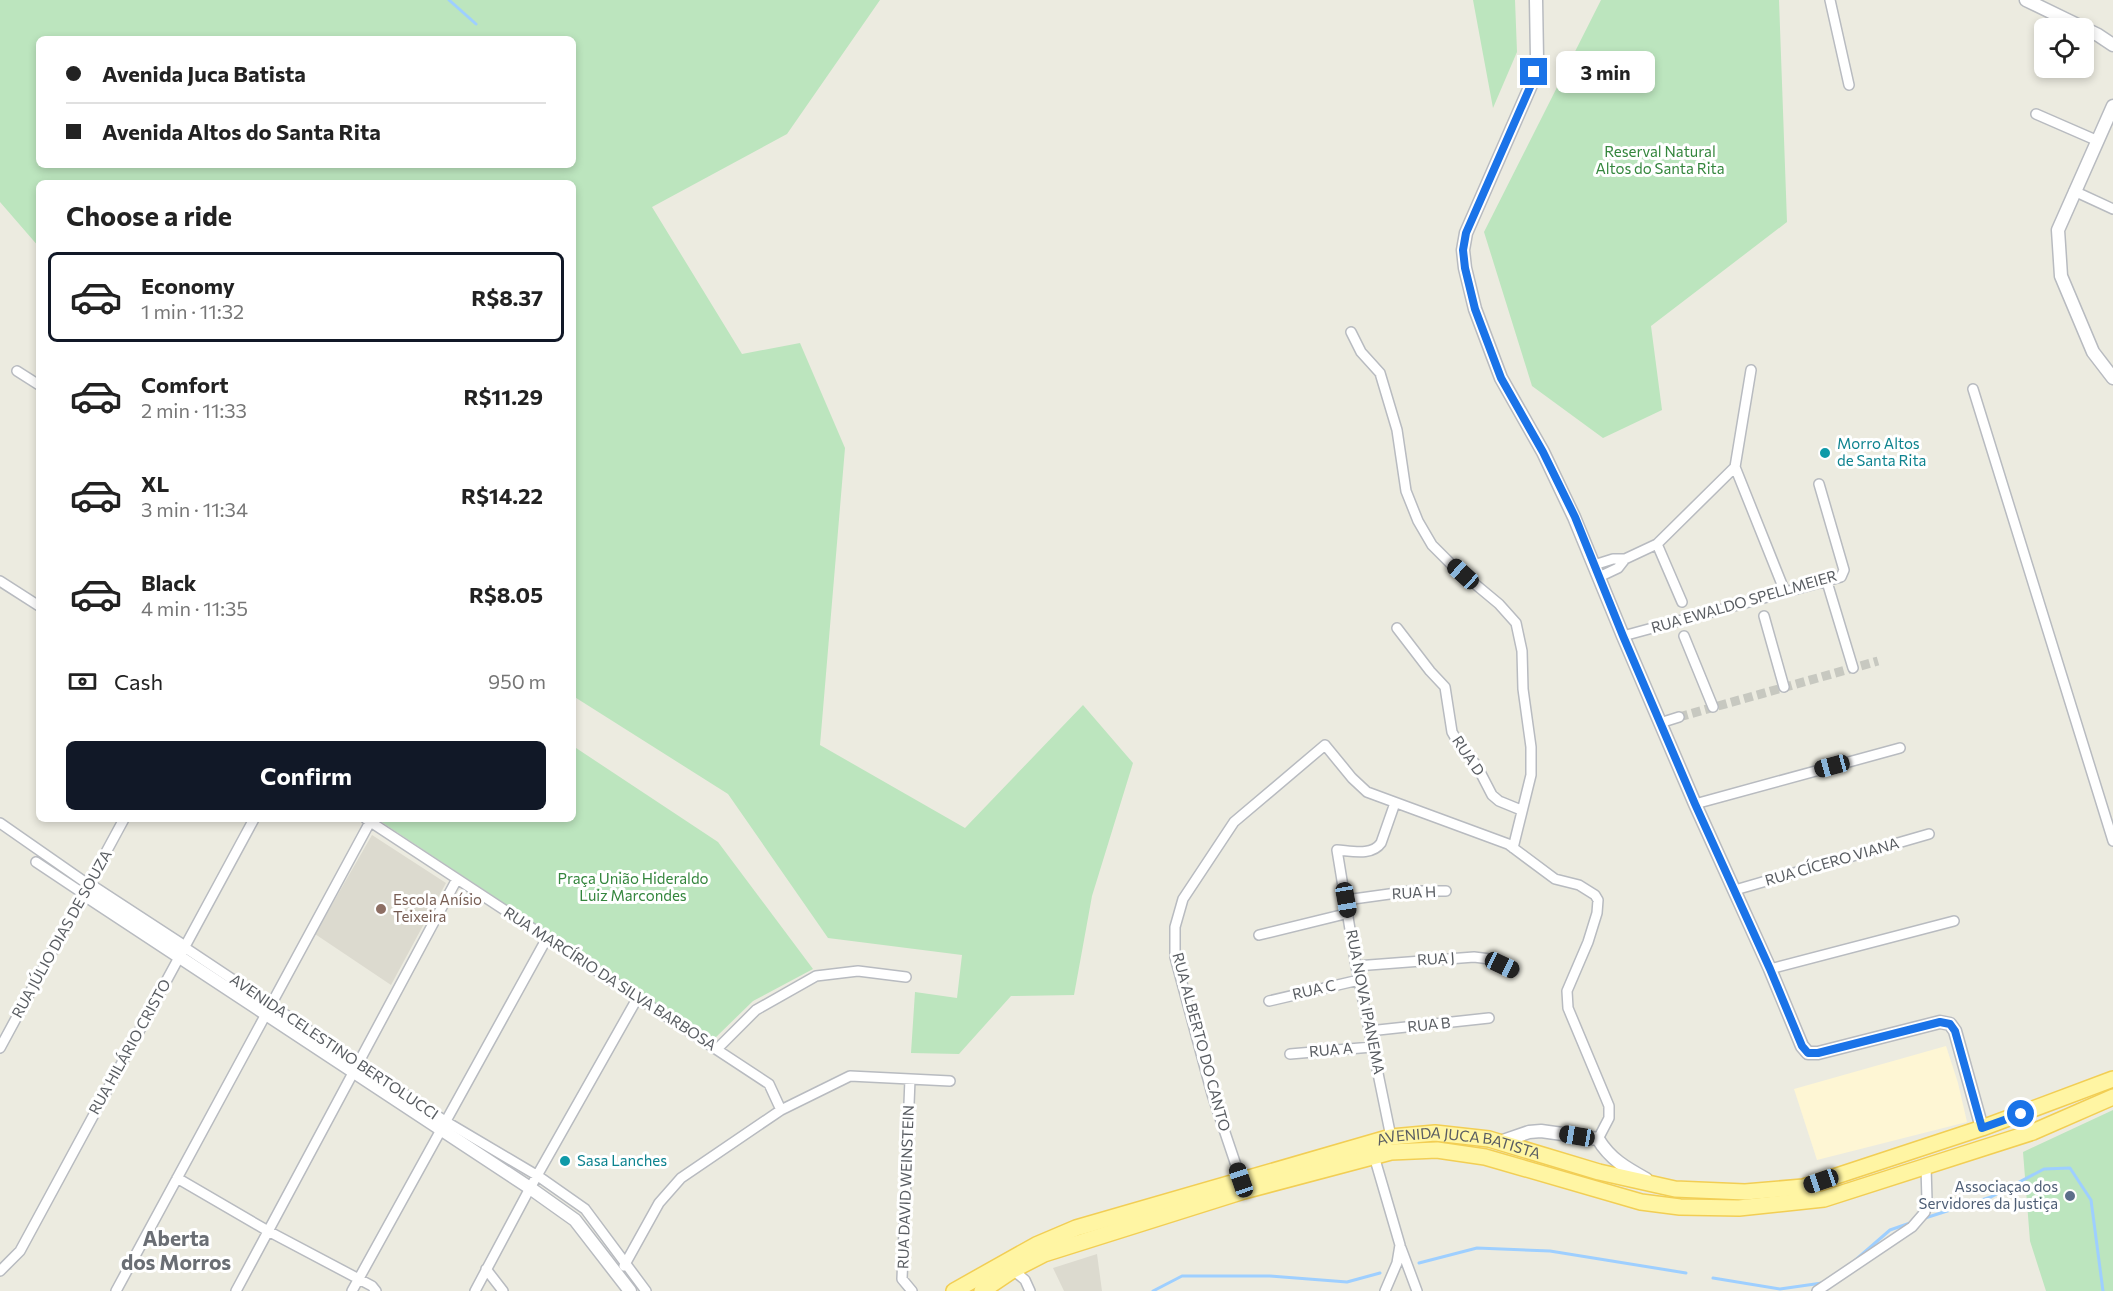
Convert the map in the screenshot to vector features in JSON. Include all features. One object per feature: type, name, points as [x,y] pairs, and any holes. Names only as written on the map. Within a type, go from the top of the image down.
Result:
[{"type":"main road","name":"AVENIDA JUCA BATISTA","points":[[954,1291],[1036,1245],[1076,1228],[1390,1137],[1435,1133],[1500,1142],[1599,1172],[1659,1186],[1675,1189],[1745,1192],[1803,1187],[1982,1128],[2113,1079]]},
{"type":"main road","name":"AVENIDA JUCA BATISTA","points":[[982,1291],[1013,1270],[1044,1254],[1091,1238],[1244,1191],[1391,1152],[1437,1150],[1485,1157],[1641,1202],[1680,1207],[1739,1208],[1824,1199],[2033,1132],[2113,1097]]},
{"type":"main road","points":[[1527,1150],[1540,1174]]},
{"type":"main road","points":[[1641,1202],[1655,1196],[1659,1186]]},
{"type":"street","points":[[1536,0],[1537,58],[1531,85],[1466,233],[1463,250],[1475,309],[1501,378],[1543,452],[1575,517],[1660,723],[1802,1046],[1808,1053],[1818,1053],[1940,1022],[1950,1024],[1955,1031],[1982,1128]]},
{"type":"street","points":[[1830,0],[1849,85]]},
{"type":"street","points":[[2026,0],[2098,35],[2113,45]]},
{"type":"street","points":[[2112,109],[2058,230],[2061,276],[2093,352],[2113,378]]},
{"type":"street","points":[[2036,114],[2098,141]]},
{"type":"street","points":[[2074,191],[2113,209]]},
{"type":"street","points":[[1351,332],[1361,352],[1380,373],[1397,430],[1406,491],[1418,521],[1432,544],[1499,604],[1515,623],[1522,651],[1523,689],[1531,747],[1531,775],[1513,848]]},
{"type":"street","points":[[1751,370],[1735,467],[1785,592]]},
{"type":"street","points":[[17,371],[36,383]]},
{"type":"street","points":[[1973,389],[2113,841]]},
{"type":"street","points":[[1594,565],[1625,558],[1657,544],[1735,467]]},
{"type":"street","name":"RUA EWALDO SPELLMEIER","points":[[1623,636],[1841,577],[1844,572],[1819,484]]},
{"type":"street","points":[[1657,544],[1682,602]]},
{"type":"street","points":[[1599,577],[1615,569],[1625,558]]},
{"type":"street","points":[[1610,560],[1615,569]]},
{"type":"street","points":[[0,581],[36,604]]},
{"type":"street","points":[[1827,582],[1853,668]]},
{"type":"street","points":[[1764,616],[1784,687]]},
{"type":"street","name":"RUA D","points":[[1397,628],[1445,687],[1452,732],[1460,746],[1477,766],[1492,795],[1499,801],[1521,810]]},
{"type":"street","points":[[1684,636],[1713,708]]},
{"type":"street","points":[[1660,723],[1679,717]]},
{"type":"street","name":"RUA ALBERTO DO CANTO","points":[[1241,1180],[1212,1094],[1175,957],[1175,927],[1183,899],[1234,822],[1325,745],[1352,778],[1367,792],[1395,803]]},
{"type":"street","points":[[1695,804],[1900,748]]},
{"type":"street","points":[[1395,803],[1508,844],[1555,879],[1591,890],[1598,900],[1597,913],[1590,934],[1567,991],[1568,1008],[1609,1107],[1609,1118],[1598,1139]]},
{"type":"street","name":"RUA NOVA IPANEMA","points":[[1390,1137],[1356,966],[1337,850],[1371,851],[1377,848],[1382,843],[1395,803]]},
{"type":"street","name":"RUA JÚLIO DIAS DE SOUZA","points":[[0,1048],[122,822]]},
{"type":"street","name":"RUA HILÁRIO CRISTO","points":[[0,1271],[20,1251],[252,822]]},
{"type":"street","points":[[116,1291],[367,822]]},
{"type":"street","name":"RUA MARCÍRIO DA SILVA BARBOSA","points":[[371,822],[769,1084],[781,1110]]},
{"type":"street","name":"AVENIDA CELESTINO BERTOLUCCI","points":[[0,824],[87,890],[442,1125],[575,1220],[630,1291]]},
{"type":"street","name":"RUA CÍCERO VIANA","points":[[1735,890],[1929,834]]},
{"type":"street","name":"AVENIDA CELESTINO BERTOLUCCI","points":[[36,862],[87,890]]},
{"type":"street","points":[[237,1291],[457,879]]},
{"type":"street","name":"RUA H","points":[[1346,900],[1411,891],[1446,891]]},
{"type":"street","points":[[1259,935],[1349,913]]},
{"type":"street","points":[[1770,969],[1954,921]]},
{"type":"street","points":[[352,1291],[442,1125],[548,938]]},
{"type":"street","name":"RUA J","points":[[1356,966],[1474,957],[1490,959],[1514,970]]},
{"type":"street","points":[[717,1049],[756,1010],[816,975],[858,971],[906,977]]},
{"type":"street","name":"RUA C","points":[[1269,1001],[1359,980]]},
{"type":"street","points":[[475,1291],[530,1188],[638,997]]},
{"type":"street","name":"RUA B","points":[[1370,1031],[1489,1018]]},
{"type":"street","name":"RUA A","points":[[1290,1054],[1372,1047]]},
{"type":"street","points":[[617,1275],[659,1203],[681,1178],[781,1110],[850,1076],[950,1081]]},
{"type":"street","name":"RUA DAVID WEINSTEIN","points":[[910,1078],[902,1278],[912,1291]]},
{"type":"street","name":"AVENIDA CELESTINO BERTOLUCCI","points":[[442,1125],[538,1176],[585,1209],[646,1291]]},
{"type":"street","points":[[1500,1142],[1528,1132],[1541,1131],[1598,1139]]},
{"type":"street","points":[[1527,1150],[1528,1140],[1541,1131]]},
{"type":"street","points":[[1598,1139],[1606,1153],[1614,1160],[1659,1186]]},
{"type":"street","points":[[1374,1156],[1400,1245],[1417,1291]]},
{"type":"street","points":[[1817,1291],[1912,1227],[1925,1212],[1926,1167]]},
{"type":"street","points":[[177,1178],[268,1231],[359,1278],[376,1291]]},
{"type":"street","points":[[1385,1291],[1397,1263],[1400,1245]]},
{"type":"street","points":[[486,1269],[503,1291]]},
{"type":"street","points":[[1013,1270],[1025,1280],[1030,1291]]},
{"type":"shaded area","name":"Escola Anísio Teixeira","points":[[372,835],[446,883],[391,985],[315,934]]},
{"type":"shaded area","points":[[1946,1046],[1967,1122],[1817,1160],[1794,1089]]},
{"type":"shaded area","points":[[1097,1254],[1102,1291],[1064,1291],[1053,1268]]},
{"type":"green space","points":[[0,0],[880,0],[787,134],[652,207],[742,354],[800,343],[845,448],[820,745],[965,828],[1083,705],[1133,763],[1092,896],[1074,995],[1011,996],[959,1054],[911,1053],[915,992],[957,998],[962,955],[828,938],[728,794],[576,698],[576,180],[36,180],[36,244],[0,202]]},
{"type":"green space","points":[[1473,0],[1515,0],[1517,52],[1493,108]]},
{"type":"green space","name":"Reserval Natural Altos do Santa Rita","points":[[1601,0],[1779,0],[1787,222],[1651,326],[1662,410],[1603,438],[1532,386],[1484,232]]},
{"type":"green space","name":"Praça União Hideraldo Luiz Marcondes","points":[[576,748],[718,842],[813,969],[753,1001],[712,1041],[382,822],[576,822]]},
{"type":"green space","name":"Associaçao dos Servidores da Justiça","points":[[2113,1110],[2113,1291],[2046,1291],[2030,1241],[2023,1152]]},
{"type":"waterway","points":[[449,0],[476,24]]},
{"type":"waterway","points":[[1922,1219],[1991,1197],[2044,1169],[2070,1168],[2091,1200],[2103,1291]]},
{"type":"waterway","points":[[1852,1263],[1890,1230],[1913,1222]]},
{"type":"waterway","points":[[1419,1263],[1477,1248],[1550,1251],[1686,1273]]},
{"type":"waterway","points":[[1153,1291],[1182,1276],[1270,1276],[1347,1282],[1380,1273]]},
{"type":"waterway","points":[[1713,1278],[1780,1289],[1822,1283]]},
{"type":"tunnel","points":[[1679,717],[1878,661]]},
{"type":"place","name":"Morro Altos de Santa Rita","points":[[1825,453]]},
{"type":"place","name":"Escola Anísio Teixeira","points":[[381,909]]},
{"type":"place","name":"Sasa Lanches","points":[[565,1161]]},
{"type":"place","name":"Associaçao dos Servidores da Justiça","points":[[2070,1196]]},
{"type":"district","name":"Aberta dos Morros","points":[[176,1251]]},
{"type":"route","points":[[1534,72],[1531,85],[1466,233],[1463,250],[1465,268],[1475,309],[1501,378],[1543,452],[1575,517],[1695,804],[1770,969],[1802,1046],[1808,1053],[1818,1053],[1940,1022],[1950,1024],[1955,1031],[1982,1128],[2021,1114]]}]
